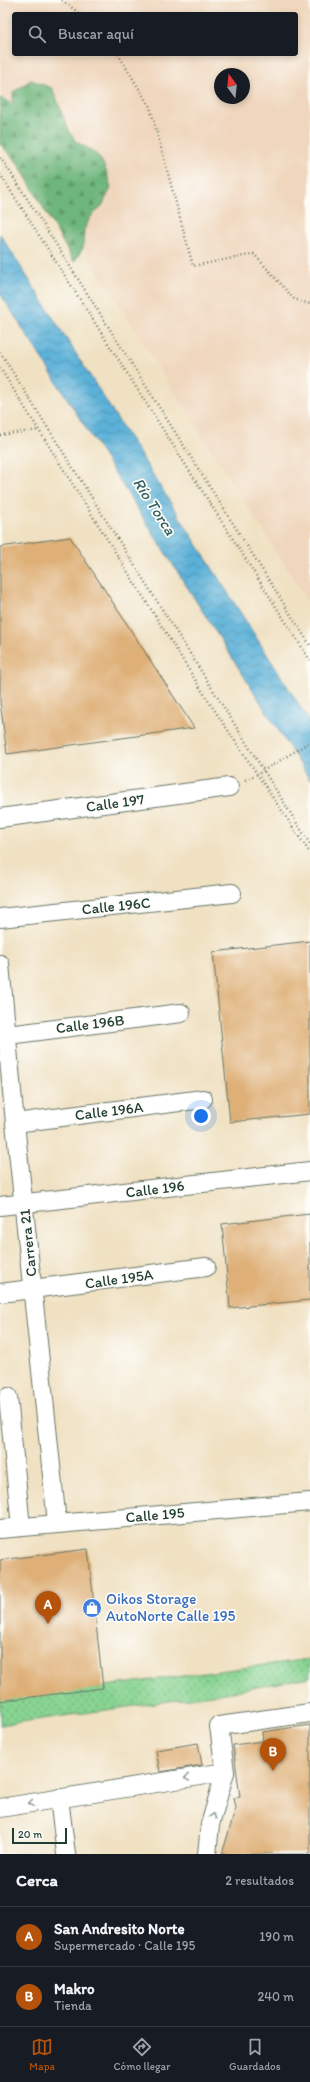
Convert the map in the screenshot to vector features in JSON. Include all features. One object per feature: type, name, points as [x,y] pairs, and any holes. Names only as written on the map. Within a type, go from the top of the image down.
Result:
[{"type":"street","name":"Calle 197","points":[[0,818],[229,787]]},
{"type":"street","name":"Calle 196C","points":[[0,918],[232,893]]},
{"type":"street","name":"Carrera 21","points":[[0,964],[3,1035],[15,1123],[57,1523]]},
{"type":"street","name":"Calle 196B","points":[[3,1035],[181,1013]]},
{"type":"street","name":"Calle 196A","points":[[15,1123],[203,1100]]},
{"type":"street","name":"Calle 196","points":[[0,1206],[310,1171]]},
{"type":"street","name":"Calle 195A","points":[[0,1293],[206,1267]]},
{"type":"street","points":[[8,1397],[21,1527]]},
{"type":"street","name":"Calle 195","points":[[0,1529],[310,1502]]},
{"type":"street","points":[[207,1854],[210,1825],[225,1772],[219,1726],[310,1713]]},
{"type":"street","points":[[0,1808],[225,1772]]},
{"type":"street","points":[[59,1798],[66,1854]]},
{"type":"path","points":[[62,0],[77,12]]},
{"type":"path","points":[[119,56],[150,107],[193,266],[254,254],[294,299],[310,304]]},
{"type":"path","points":[[0,158],[16,180],[310,645]]},
{"type":"path","points":[[0,174],[310,660]]},
{"type":"path","points":[[0,352],[310,844]]},
{"type":"path","points":[[0,368],[209,702],[310,853]]},
{"type":"path","points":[[0,435],[39,430]]},
{"type":"path","points":[[258,774],[310,742]]},
{"type":"shaded area","points":[[0,0],[310,0],[310,605],[24,155],[0,130]]},
{"type":"green space","points":[[31,80],[52,88],[67,127],[74,139],[78,143],[90,149],[100,159],[107,173],[111,188],[102,206],[90,218],[84,230],[83,248],[74,262],[18,163],[0,144],[0,98],[13,104],[13,92]]},
{"type":"green space","points":[[310,1659],[310,1677],[226,1693],[0,1725],[0,1700]]},
{"type":"water","name":"Río Torca","points":[[0,234],[310,722],[310,780],[0,293]]},
{"type":"building","points":[[70,537],[194,728],[7,754],[0,702],[0,547]]},
{"type":"building","points":[[310,941],[310,1114],[230,1122],[213,952]]},
{"type":"building","points":[[310,1214],[310,1300],[230,1308],[222,1224]]},
{"type":"building","points":[[88,1549],[103,1688],[0,1701],[0,1560]]},
{"type":"building","points":[[310,1725],[310,1854],[222,1854],[236,1808],[234,1798],[240,1797],[233,1745],[263,1741],[262,1732]]},
{"type":"building","points":[[198,1743],[202,1765],[160,1772],[156,1750]]},
{"type":"place","name":"Oikos Storage AutoNorte Calle 195","points":[[92,1608]]},
{"type":"place","name":"San Andresito Norte","points":[[48,1624]]},
{"type":"place","name":"Makro","points":[[273,1771]]}]
